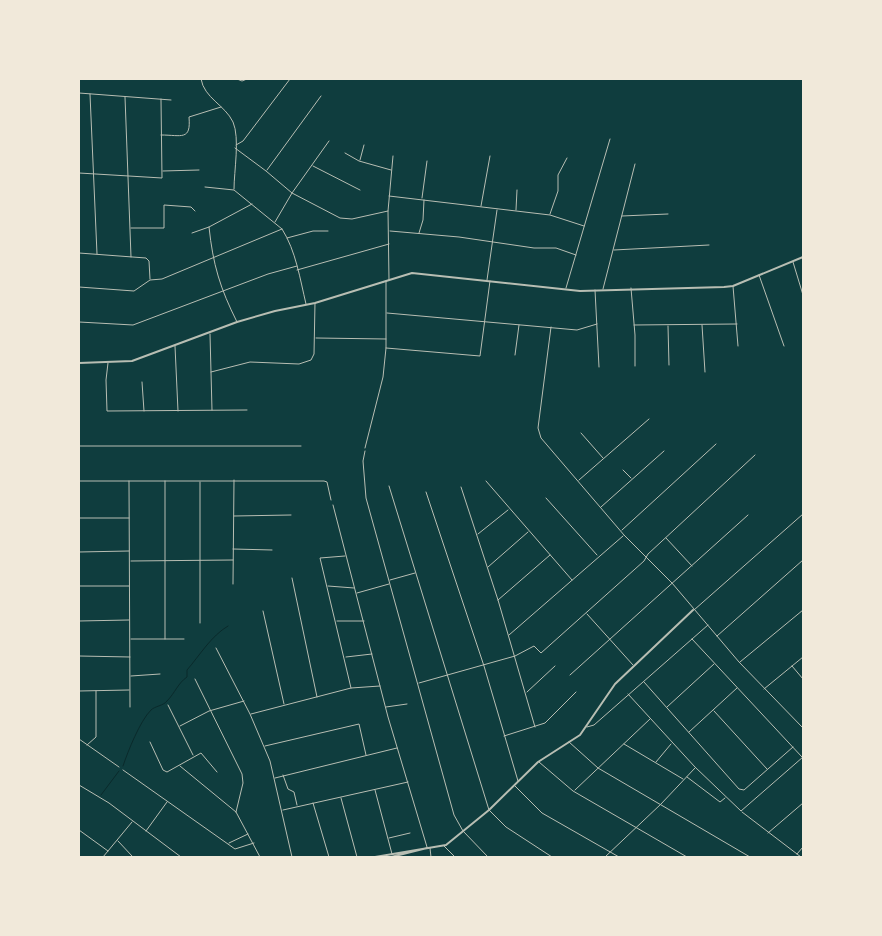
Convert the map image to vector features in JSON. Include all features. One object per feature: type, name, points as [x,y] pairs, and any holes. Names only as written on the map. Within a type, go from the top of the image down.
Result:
[{"type":"street","points":[[201,79],[205,91],[222,106],[234,124],[234,190]]},
{"type":"street","points":[[237,79],[242,81],[247,79]]},
{"type":"street","points":[[235,147],[243,141],[290,79]]},
{"type":"street","points":[[79,94],[171,100]]},
{"type":"street","points":[[90,94],[97,254]]},
{"type":"street","points":[[266,171],[321,96]]},
{"type":"street","points":[[125,97],[131,257]]},
{"type":"street","points":[[79,173],[162,178],[160,99]]},
{"type":"street","points":[[161,135],[182,135],[191,128],[189,117],[222,106]]},
{"type":"street","points":[[566,289],[610,139]]},
{"type":"street","points":[[275,222],[320,151],[329,141]]},
{"type":"street","points":[[360,161],[364,146]]},
{"type":"street","points":[[235,147],[292,193],[340,218],[352,219],[388,212]]},
{"type":"street","points":[[345,153],[360,161],[392,170]]},
{"type":"street","points":[[392,156],[388,212],[390,244],[386,348],[383,377],[363,461],[366,498],[454,816],[463,831],[488,857]]},
{"type":"street","points":[[481,206],[490,156]]},
{"type":"street","points":[[550,215],[558,191],[558,175],[567,158]]},
{"type":"street","points":[[418,233],[423,220],[427,161]]},
{"type":"street","points":[[603,289],[635,164]]},
{"type":"street","points":[[312,166],[360,190]]},
{"type":"street","points":[[163,171],[199,170]]},
{"type":"street","points":[[205,188],[234,190],[275,222],[282,230],[287,238],[297,266],[306,304]]},
{"type":"street","points":[[516,211],[518,190]]},
{"type":"street","points":[[389,196],[550,215],[584,226]]},
{"type":"street","points":[[192,233],[209,228],[253,204]]},
{"type":"street","points":[[130,228],[164,228],[164,205],[191,207],[195,211]]},
{"type":"street","points":[[386,348],[478,356],[481,354],[497,208]]},
{"type":"street","points":[[622,216],[668,214]]},
{"type":"street","points":[[209,228],[212,259],[222,293],[237,322]]},
{"type":"street","points":[[79,287],[134,290],[150,280],[162,279],[282,230]]},
{"type":"street","points":[[287,238],[313,231],[328,231]]},
{"type":"street","points":[[390,231],[492,241],[534,248],[556,248],[576,255]]},
{"type":"street","points":[[297,270],[390,244]]},
{"type":"street","points":[[613,250],[709,245]]},
{"type":"street","points":[[79,253],[147,260],[150,280]]},
{"type":"street","points":[[79,363],[132,361],[210,334],[237,322],[315,303],[412,273],[566,289],[595,290],[733,286],[803,257]]},
{"type":"street","points":[[793,261],[803,295]]},
{"type":"street","points":[[79,322],[133,325],[222,293],[268,274],[297,266]]},
{"type":"street","points":[[759,275],[784,346]]},
{"type":"street","points":[[733,286],[738,346]]},
{"type":"street","points":[[631,288],[635,366]]},
{"type":"street","points":[[595,290],[599,367]]},
{"type":"street","points":[[211,372],[250,362],[307,362],[313,358],[315,303]]},
{"type":"street","points":[[387,313],[485,320],[577,330],[597,324]]},
{"type":"street","points":[[634,324],[737,324]]},
{"type":"street","points":[[515,355],[519,325]]},
{"type":"street","points":[[668,325],[669,366]]},
{"type":"street","points":[[702,325],[705,372]]},
{"type":"street","points":[[551,327],[538,433],[624,535],[672,584],[764,689],[803,728]]},
{"type":"street","points":[[210,334],[212,410]]},
{"type":"street","points":[[315,338],[386,339]]},
{"type":"street","points":[[175,346],[178,412]]},
{"type":"street","points":[[108,363],[106,380],[107,411],[178,412],[248,410]]},
{"type":"street","points":[[142,382],[144,412]]},
{"type":"street","points":[[578,481],[649,419]]},
{"type":"street","points":[[581,433],[603,459]]},
{"type":"street","points":[[621,531],[716,444]]},
{"type":"street","points":[[79,446],[302,446]]},
{"type":"street","points":[[601,508],[664,451]]},
{"type":"street","points":[[418,684],[515,656],[534,646],[541,653],[587,614],[755,456]]},
{"type":"street","points":[[623,470],[632,479]]},
{"type":"street","points":[[165,480],[165,639]]},
{"type":"street","points":[[233,584],[234,480]]},
{"type":"street","points":[[79,481],[324,481],[327,482],[331,500]]},
{"type":"street","points":[[129,481],[130,707]]},
{"type":"street","points":[[200,481],[200,623]]},
{"type":"street","points":[[486,481],[572,580]]},
{"type":"street","points":[[389,486],[489,810],[506,827],[552,857]]},
{"type":"street","points":[[462,487],[509,636],[535,727]]},
{"type":"street","points":[[426,492],[484,666],[518,782]]},
{"type":"street","points":[[546,498],[598,556]]},
{"type":"street","points":[[333,505],[380,686],[431,857]]},
{"type":"street","points":[[477,535],[509,509]]},
{"type":"street","points":[[587,728],[610,690],[634,665],[803,514]]},
{"type":"street","points":[[234,516],[291,515]]},
{"type":"street","points":[[570,675],[748,515]]},
{"type":"street","points":[[79,518],[129,518]]},
{"type":"street","points":[[487,568],[529,531]]},
{"type":"street","points":[[509,636],[624,535]]},
{"type":"street","points":[[666,538],[692,566]]},
{"type":"street","points":[[233,550],[272,550]]},
{"type":"street","points":[[79,552],[130,551]]},
{"type":"street","points":[[498,600],[550,555]]},
{"type":"street","points":[[346,556],[320,557],[352,688]]},
{"type":"street","points":[[130,561],[234,560]]},
{"type":"street","points":[[717,636],[803,560]]},
{"type":"street","points":[[389,580],[416,572]]},
{"type":"street","points":[[292,578],[317,697]]},
{"type":"street","points":[[357,593],[390,583]]},
{"type":"street","points":[[79,586],[130,586]]},
{"type":"street","points":[[328,586],[355,588]]},
{"type":"street","points":[[740,662],[803,610]]},
{"type":"street","points":[[263,611],[284,705]]},
{"type":"street","points":[[587,614],[634,665]]},
{"type":"street","points":[[79,621],[130,620]]},
{"type":"street","points":[[336,621],[364,621]]},
{"type":"street","points":[[375,857],[444,846],[489,810],[538,762],[594,725],[708,625]]},
{"type":"street","points":[[130,639],[184,639]]},
{"type":"street","points":[[692,639],[803,757],[741,811]]},
{"type":"street","points":[[216,648],[244,700],[264,746],[275,778],[292,857]]},
{"type":"street","points":[[345,658],[373,654]]},
{"type":"street","points":[[79,656],[130,657]]},
{"type":"street","points":[[764,689],[803,657]]},
{"type":"street","points":[[667,707],[715,663]]},
{"type":"street","points":[[526,692],[555,666]]},
{"type":"street","points":[[791,666],[803,679]]},
{"type":"street","points":[[130,676],[160,674]]},
{"type":"street","points":[[195,679],[242,774],[243,783],[236,812]]},
{"type":"street","points":[[644,682],[739,789],[744,790],[793,746]]},
{"type":"street","points":[[250,714],[352,688],[380,686]]},
{"type":"street","points":[[689,732],[738,687]]},
{"type":"street","points":[[79,691],[130,690]]},
{"type":"street","points":[[87,745],[96,737],[96,691]]},
{"type":"street","points":[[503,736],[545,723],[576,692]]},
{"type":"street","points":[[628,694],[672,743],[725,797],[768,834],[801,857]]},
{"type":"street","points":[[180,726],[210,711],[244,700]]},
{"type":"street","points":[[386,707],[407,704]]},
{"type":"street","points":[[168,705],[180,726],[193,756]]},
{"type":"street","points":[[714,710],[768,769]]},
{"type":"street","points":[[573,791],[650,719]]},
{"type":"street","points":[[264,746],[359,724],[366,755]]},
{"type":"street","points":[[79,739],[119,767]]},
{"type":"street","points":[[569,741],[598,768],[750,857]]},
{"type":"street","points":[[150,742],[163,770],[168,772],[201,752],[217,772]]},
{"type":"street","points":[[656,762],[672,743]]},
{"type":"street","points":[[623,744],[684,779]]},
{"type":"street","points":[[275,778],[398,747]]},
{"type":"street","points":[[538,762],[573,791],[687,857]]},
{"type":"street","points":[[180,766],[236,812],[260,857]]},
{"type":"street","points":[[606,857],[661,804],[695,767]]},
{"type":"street","points":[[123,770],[236,849],[254,843]]},
{"type":"street","points":[[283,776],[288,789],[294,792],[297,806]]},
{"type":"street","points":[[686,776],[720,802],[725,797]]},
{"type":"street","points":[[282,810],[408,782]]},
{"type":"street","points":[[79,785],[109,803],[181,857]]},
{"type":"street","points":[[514,785],[542,813],[619,857]]},
{"type":"street","points":[[374,789],[392,854]]},
{"type":"street","points":[[341,797],[358,857]]},
{"type":"street","points":[[146,831],[167,801]]},
{"type":"street","points":[[314,803],[329,857]]},
{"type":"street","points":[[768,834],[803,803]]},
{"type":"street","points":[[103,857],[132,822]]},
{"type":"street","points":[[79,830],[108,852]]},
{"type":"street","points":[[388,838],[410,833]]},
{"type":"street","points":[[228,843],[248,834]]},
{"type":"street","points":[[117,840],[132,856]]},
{"type":"street","points":[[444,846],[455,857]]},
{"type":"street","points":[[391,857],[429,848]]},
{"type":"street","points":[[797,854],[803,848]]},
{"type":"waterway","points":[[123,766],[135,736],[147,715],[167,701],[187,677],[187,670],[206,646],[228,626]]},
{"type":"waterway","points":[[101,795],[119,771]]}]
